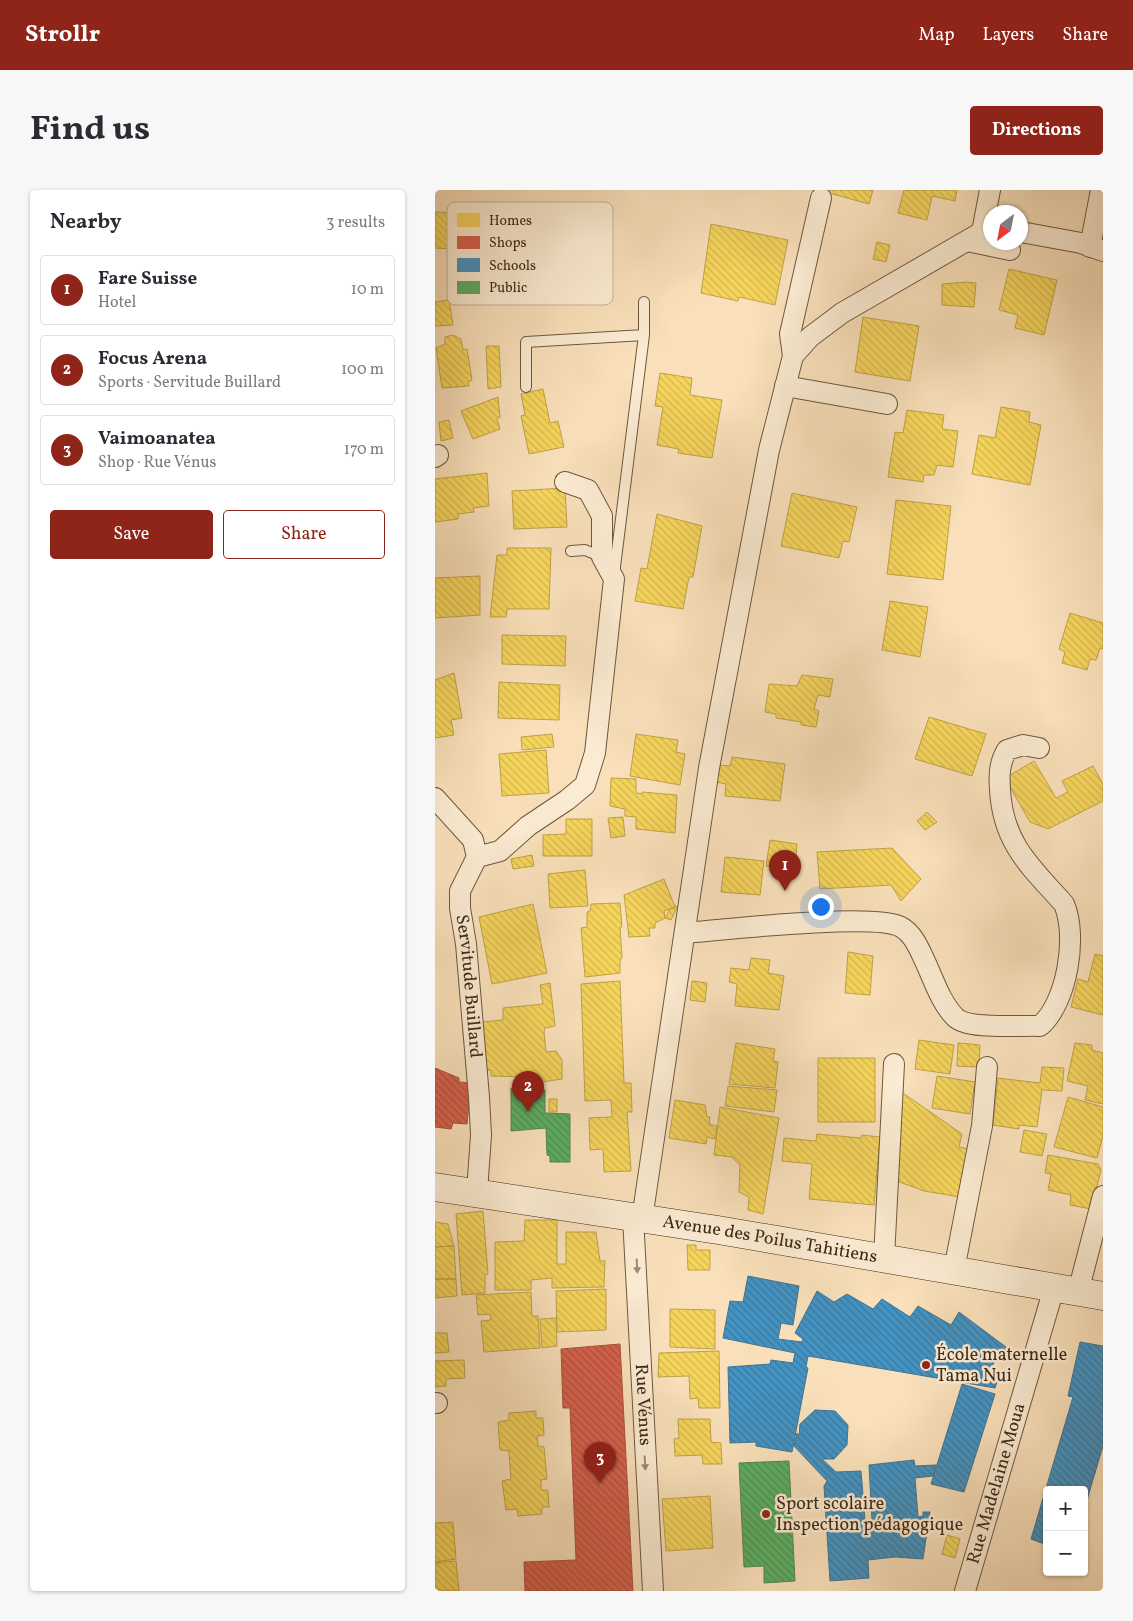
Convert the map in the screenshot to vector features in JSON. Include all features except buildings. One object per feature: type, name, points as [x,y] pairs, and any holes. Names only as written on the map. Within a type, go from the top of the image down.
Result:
[{"type":"main road","name":"Avenue des Poilus Tahitiens","points":[[435,1187],[477,1192],[884,1258],[1079,1292]]},
{"type":"street","points":[[793,356],[810,337],[842,313],[980,235],[989,190]]},
{"type":"street","points":[[1028,234],[1097,249],[1101,190]]},
{"type":"street","points":[[793,356],[790,334],[821,198]]},
{"type":"street","name":"Rue Vénus","points":[[653,1591],[638,1218],[685,933],[709,768],[769,450],[793,356]]},
{"type":"street","points":[[785,386],[887,404]]},
{"type":"street","points":[[435,798],[473,840],[477,857],[500,851],[528,826],[567,800],[585,785],[595,753],[614,579],[602,557],[601,516],[588,490],[565,482]]},
{"type":"street","points":[[685,933],[829,922],[890,923],[907,932],[916,943],[948,1008],[956,1018],[975,1025],[1040,1026],[1048,1019],[1066,976],[1072,934],[1069,915],[1064,904],[1016,849],[1005,824],[999,775],[1001,758],[1007,750],[1023,745],[1039,748]]},
{"type":"street","name":"Servitude Buillard","points":[[477,857],[460,891],[460,908],[466,944],[479,1097],[481,1136],[477,1192]]},
{"type":"street","points":[[884,1258],[894,1064]]},
{"type":"street","points":[[954,1270],[982,1126],[987,1067]]},
{"type":"street","name":"Rue Madelaine Moua","points":[[965,1591],[1079,1292],[1103,1196]]},
{"type":"lane","points":[[614,579],[644,335],[644,302]]},
{"type":"lane","points":[[526,387],[526,342],[644,335]]},
{"type":"lane","points":[[571,551],[585,550],[602,557]]},
{"type":"place","name":"Fare Suisse","points":[[785,891]]},
{"type":"place","name":"Focus Arena","points":[[528,1112]]},
{"type":"place","name":"École maternelle Tama Nui","points":[[926,1365]]},
{"type":"place","name":"Vaimoanatea","points":[[600,1483]]},
{"type":"place","name":"Sport scolaire Inspection pédagogique","points":[[766,1514]]}]
